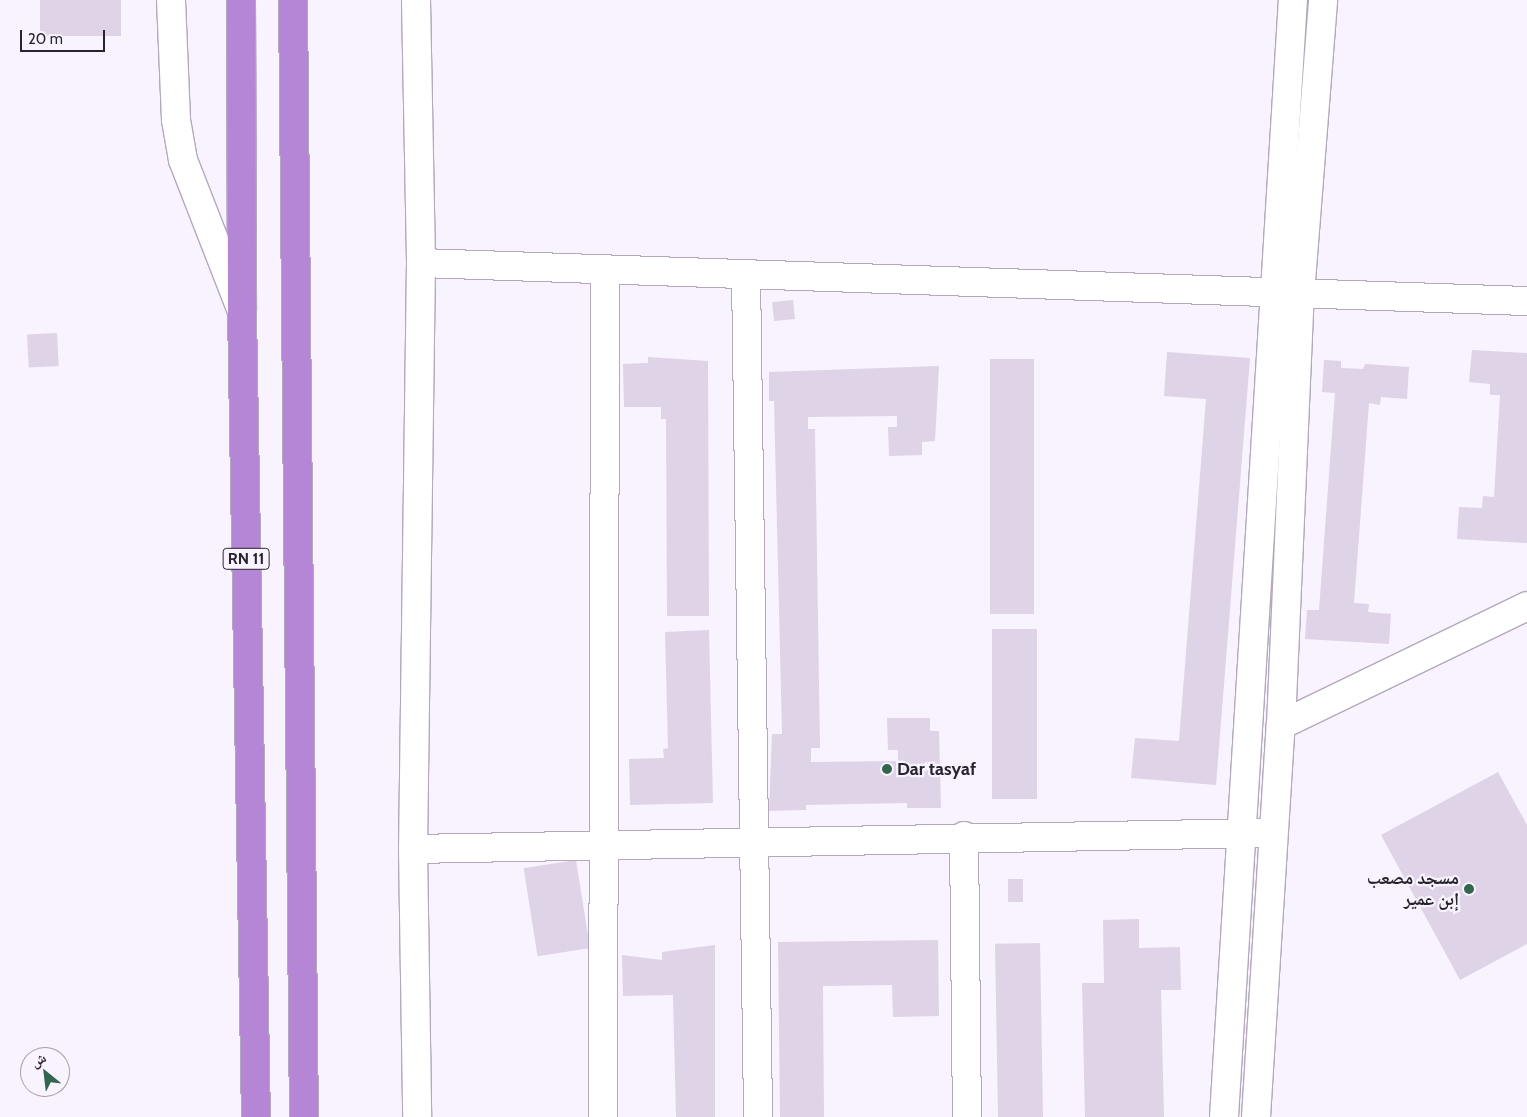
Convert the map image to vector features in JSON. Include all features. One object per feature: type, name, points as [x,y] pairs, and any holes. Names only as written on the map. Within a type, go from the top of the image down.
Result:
[{"type":"highway","name":"RN 11","points":[[241,0],[242,310],[256,1117]]},
{"type":"highway","points":[[292,0],[304,1117]]},
{"type":"street","points":[[171,0],[176,120],[183,160],[242,310]]},
{"type":"street","points":[[416,0],[421,262],[413,849],[417,1117]]},
{"type":"street","points":[[1256,1117],[1281,725],[1294,0]]},
{"type":"street","points":[[1224,1117],[1241,833],[1288,293],[1323,0]]},
{"type":"street","points":[[421,262],[1527,302]]},
{"type":"street","points":[[603,1117],[605,269]]},
{"type":"street","points":[[746,274],[758,1117]]},
{"type":"street","points":[[1281,725],[1527,606]]},
{"type":"street","points":[[413,849],[605,845],[754,845],[964,836],[1274,833]]},
{"type":"street","points":[[964,836],[967,1117]]},
{"type":"building","points":[[40,0],[121,0],[121,36],[40,36]]},
{"type":"building","points":[[793,300],[795,319],[774,321],[772,302]]},
{"type":"building","points":[[57,333],[59,366],[29,368],[27,335]]},
{"type":"building","points":[[1472,350],[1527,353],[1527,543],[1457,539],[1459,507],[1482,508],[1483,496],[1494,497],[1500,395],[1490,395],[1490,384],[1469,382]]},
{"type":"building","points":[[1167,352],[1250,358],[1216,785],[1131,778],[1135,738],[1179,741],[1206,399],[1164,396]]},
{"type":"building","points":[[648,357],[708,361],[709,616],[667,616],[666,419],[661,419],[661,407],[624,407],[623,364],[648,363]]},
{"type":"building","points":[[990,359],[1034,359],[1034,614],[990,614]]},
{"type":"building","points":[[1324,360],[1341,361],[1341,368],[1363,369],[1365,364],[1409,367],[1407,399],[1381,397],[1380,405],[1369,403],[1354,603],[1369,604],[1368,612],[1391,614],[1389,644],[1305,639],[1307,610],[1319,610],[1335,393],[1322,392]]},
{"type":"building","points":[[939,366],[935,441],[922,442],[922,455],[889,456],[888,427],[897,427],[897,416],[808,417],[808,429],[815,429],[820,748],[811,748],[811,762],[898,761],[898,750],[888,750],[887,718],[930,718],[930,731],[939,731],[941,808],[907,808],[907,803],[806,805],[806,810],[769,811],[772,734],[782,734],[774,401],[769,401],[769,372]]},
{"type":"building","points":[[992,629],[1037,629],[1037,799],[992,799]]},
{"type":"building","points":[[709,630],[713,803],[630,805],[629,759],[664,758],[663,749],[668,748],[665,632]]},
{"type":"building","name":"مسجد مصعب إبن عمير","points":[[1498,772],[1527,825],[1527,944],[1460,980],[1381,835]]},
{"type":"building","points":[[576,860],[590,948],[538,956],[524,868]]},
{"type":"building","points":[[1008,879],[1023,879],[1023,902],[1008,902]]},
{"type":"building","points":[[1139,919],[1139,948],[1180,947],[1181,990],[1161,990],[1164,1117],[1085,1117],[1082,983],[1104,983],[1103,920]]},
{"type":"building","points":[[938,940],[939,1016],[893,1017],[892,985],[823,986],[824,1117],[780,1117],[778,942]]},
{"type":"building","points":[[1040,943],[1043,1117],[998,1117],[995,944]]},
{"type":"building","points":[[715,945],[715,1117],[676,1117],[673,995],[623,996],[622,955],[662,960],[662,952]]},
{"type":"place","name":"Dar tasyaf","points":[[887,769]]},
{"type":"place","name":"مسجد مصعب إبن عمير","points":[[1469,889]]}]
